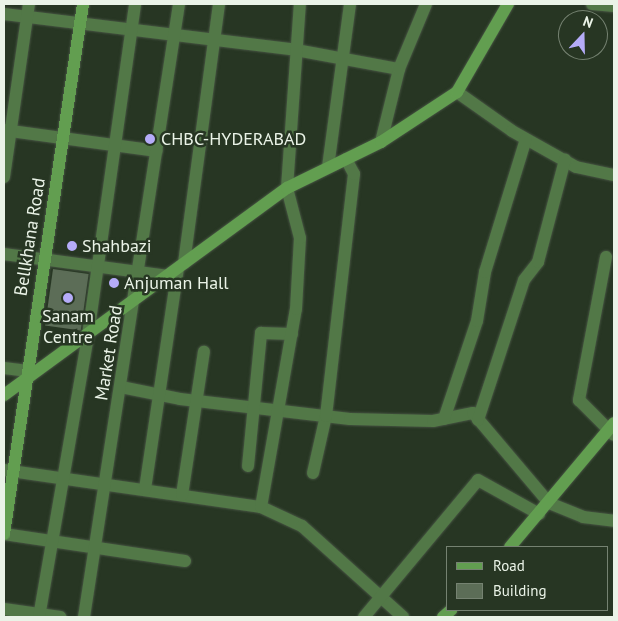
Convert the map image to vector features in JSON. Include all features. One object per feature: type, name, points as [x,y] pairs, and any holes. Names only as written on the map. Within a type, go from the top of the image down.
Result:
[{"type":"street","points":[[4,177],[7,131],[29,4]]},
{"type":"street","name":"Bellkhana Road","points":[[4,534],[9,470],[27,374],[83,4]]},
{"type":"street","points":[[40,616],[61,477],[88,335],[117,146],[135,4]]},
{"type":"street","name":"Market Road","points":[[84,617],[135,301],[179,4]]},
{"type":"street","points":[[145,489],[177,269],[219,4]]},
{"type":"street","points":[[261,506],[281,409],[292,334],[300,238],[287,188],[300,4]]},
{"type":"street","points":[[328,168],[350,4]]},
{"type":"street","points":[[381,142],[399,68],[426,4]]},
{"type":"street","points":[[4,395],[27,374],[88,335],[287,188],[381,142],[457,92],[508,4]]},
{"type":"street","points":[[592,4],[614,6]]},
{"type":"street","points":[[4,14],[296,50],[399,68]]},
{"type":"street","points":[[457,92],[526,139],[576,167],[614,175]]},
{"type":"street","points":[[7,131],[157,151]]},
{"type":"street","points":[[444,419],[477,321],[485,272],[526,139]]},
{"type":"street","points":[[313,473],[326,416],[354,174],[346,159]]},
{"type":"street","points":[[478,420],[524,280],[538,262],[565,160]]},
{"type":"street","points":[[4,254],[139,272],[177,269]]},
{"type":"street","points":[[511,546],[613,429],[579,400],[606,257]]},
{"type":"street","points":[[248,466],[256,407],[261,333],[292,334]]},
{"type":"street","points":[[182,495],[195,400],[204,352]]},
{"type":"street","points":[[4,368],[27,374]]},
{"type":"street","points":[[121,387],[158,395],[350,419],[444,419],[473,413],[548,503],[583,517],[614,521]]},
{"type":"street","points":[[9,470],[261,506],[302,526],[403,617]]},
{"type":"street","points":[[364,617],[381,599],[478,480],[539,514]]},
{"type":"street","points":[[4,534],[185,561]]},
{"type":"street","points":[[4,609],[40,616],[60,617]]},
{"type":"building","name":"Sanam Centre","points":[[53,269],[89,274],[81,330],[45,325]]},
{"type":"place","name":"CHBC-HYDERABAD","points":[[150,139]]},
{"type":"place","name":"Shahbazi","points":[[72,246]]},
{"type":"place","name":"Anjuman Hall","points":[[114,283]]},
{"type":"place","name":"Sanam Centre","points":[[68,298]]}]
